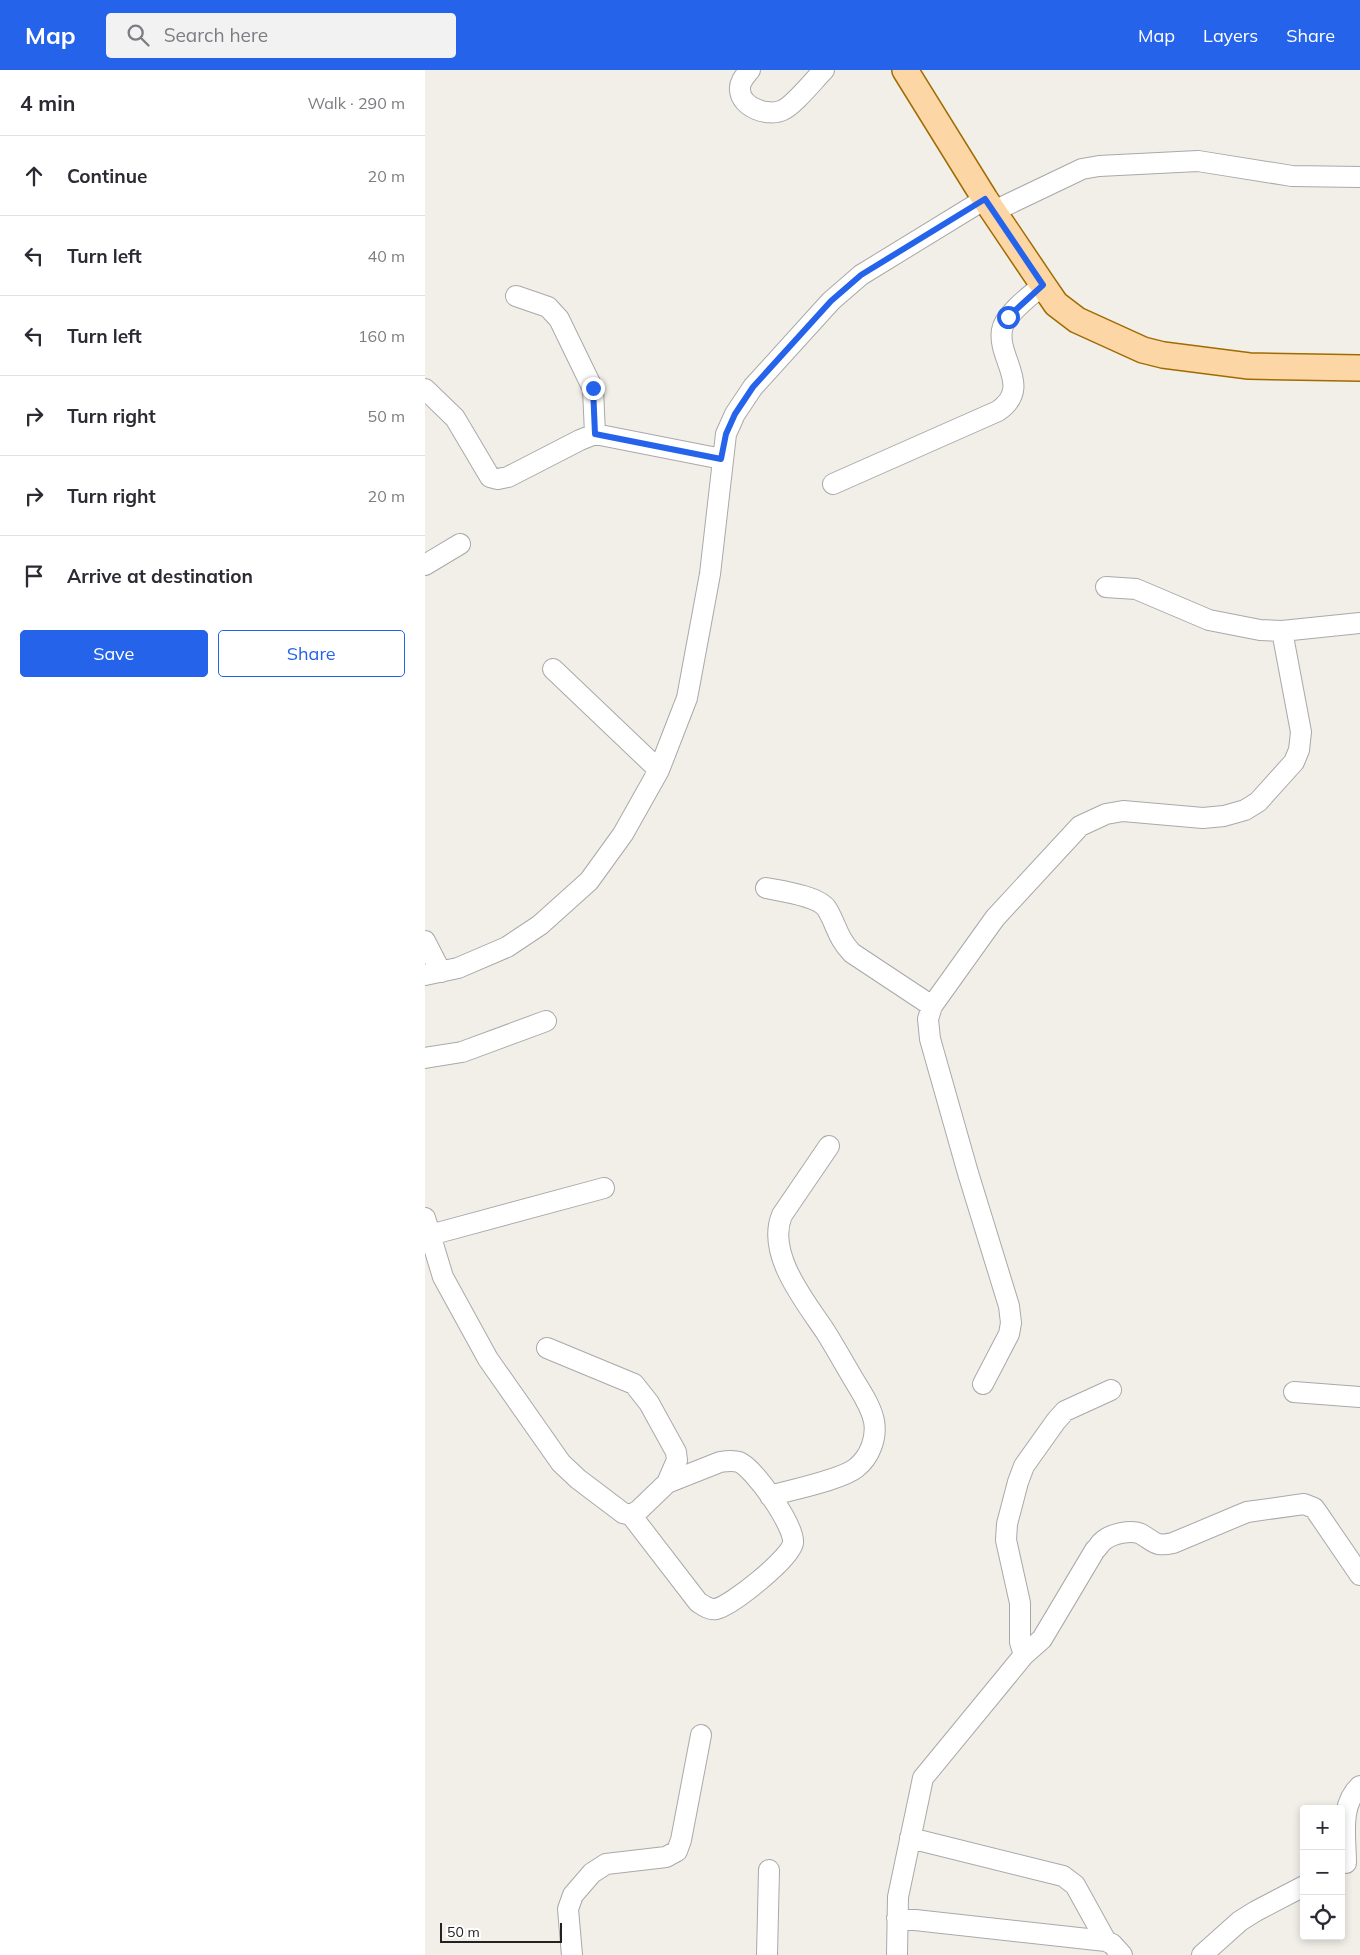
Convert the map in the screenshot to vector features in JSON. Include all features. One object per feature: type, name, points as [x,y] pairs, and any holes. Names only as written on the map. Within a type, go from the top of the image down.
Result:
[{"type":"main road","points":[[905,70],[990,205],[1056,304],[1077,320],[1143,350],[1163,355],[1249,366],[1360,368]]},
{"type":"street","points":[[750,70],[741,81],[739,88],[741,96],[748,104],[767,113],[785,110],[824,70]]},
{"type":"street","points":[[425,941],[433,973],[458,968],[507,947],[540,925],[589,881],[623,834],[659,770],[687,698],[710,574],[721,459],[726,434],[735,414],[749,394],[831,301],[861,275],[990,205],[1082,169],[1099,166],[1198,160],[1292,176],[1360,177]]},
{"type":"street","points":[[833,484],[998,411],[1008,404],[1013,392],[1013,378],[1002,341],[1002,328],[1008,317],[1043,285]]},
{"type":"street","points":[[516,296],[548,307],[559,318],[593,388],[595,434]]},
{"type":"street","points":[[425,389],[455,418],[490,477],[498,479],[508,477],[595,434],[721,459]]},
{"type":"street","points":[[425,565],[460,544]]},
{"type":"street","points":[[1106,587],[1136,589],[1209,620],[1260,630],[1282,631],[1360,624]]},
{"type":"street","points":[[983,1384],[1009,1334],[1011,1323],[1009,1306],[930,1039],[928,1019],[932,1006],[995,918],[1080,826],[1093,818],[1123,811],[1203,818],[1223,816],[1245,810],[1258,802],[1294,762],[1299,750],[1301,732],[1282,631]]},
{"type":"street","points":[[553,669],[659,770]]},
{"type":"street","points":[[765,888],[816,900],[826,907],[842,942],[852,953],[932,1006]]},
{"type":"street","points":[[425,1058],[462,1052],[545,1021]]},
{"type":"street","points":[[770,1496],[842,1475],[856,1468],[869,1454],[874,1442],[874,1421],[864,1397],[826,1333],[795,1287],[789,1275],[777,1236],[777,1226],[781,1215],[829,1146]]},
{"type":"street","points":[[604,1188],[428,1227],[443,1277],[488,1359],[561,1463],[578,1479],[623,1514],[631,1514],[639,1510],[667,1483],[720,1462],[729,1460],[740,1462],[751,1471],[770,1496],[789,1525],[793,1540],[786,1557],[743,1594],[716,1609],[709,1609],[699,1602],[631,1514]]},
{"type":"street","points":[[547,1348],[634,1384],[649,1403],[676,1452],[677,1460],[667,1483]]},
{"type":"street","points":[[1024,1655],[1020,1642],[1020,1603],[1006,1540],[1007,1524],[1018,1482],[1024,1466],[1065,1411],[1111,1390]]},
{"type":"street","points":[[1294,1392],[1360,1397]]},
{"type":"street","points":[[897,1955],[898,1896],[923,1778],[1024,1655],[1042,1639],[1095,1550],[1103,1541],[1131,1531],[1140,1534],[1152,1543],[1162,1546],[1247,1512],[1304,1504],[1314,1508],[1360,1574]]},
{"type":"street","points":[[572,1955],[568,1909],[573,1895],[592,1873],[606,1864],[666,1856],[677,1851],[681,1840],[701,1735]]},
{"type":"street","points":[[1349,1862],[1347,1806],[1360,1786]]},
{"type":"street","points":[[910,1838],[1052,1871],[1063,1876],[1075,1885],[1106,1942]]},
{"type":"street","points":[[767,1955],[769,1870]]},
{"type":"street","points":[[1202,1955],[1239,1922],[1300,1888]]},
{"type":"street","points":[[897,1918],[1106,1942],[1112,1944],[1122,1955]]},
{"type":"route","points":[[593,388],[595,434],[721,459],[726,434],[735,414],[753,387],[831,301],[861,275],[985,199],[1043,285],[1008,317]]}]
